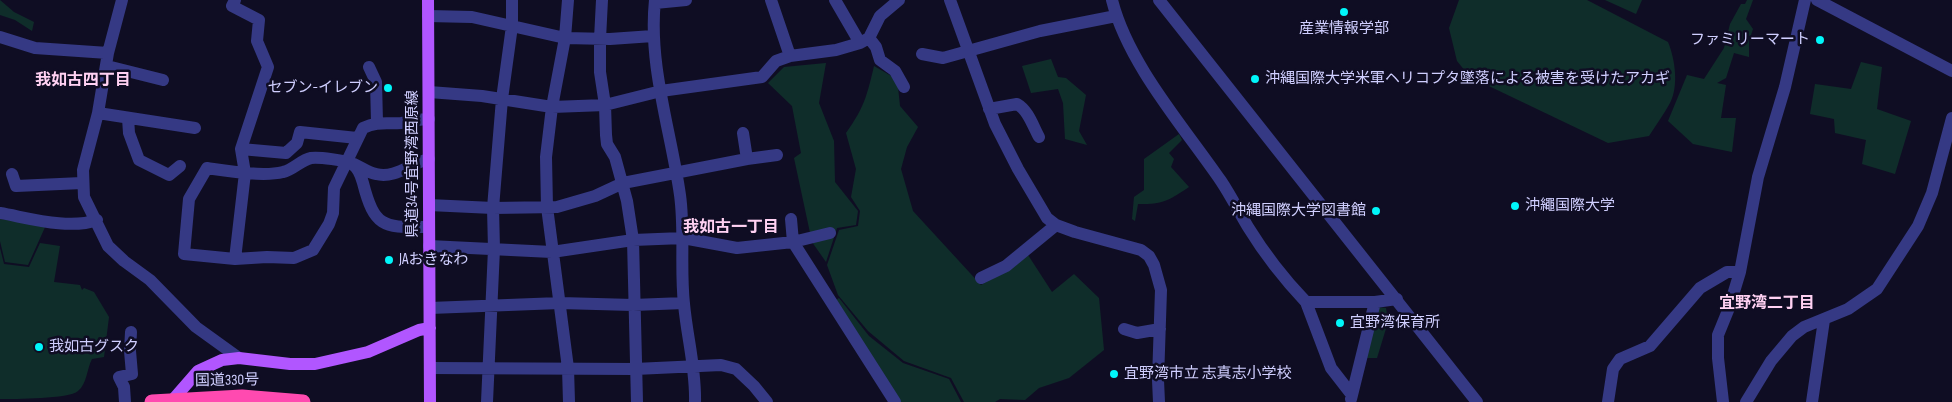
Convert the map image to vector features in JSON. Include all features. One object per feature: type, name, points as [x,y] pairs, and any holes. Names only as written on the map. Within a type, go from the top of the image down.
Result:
[{"type":"highway","name":"国道330号","points":[[152,402],[242,397],[302,402]]},
{"type":"main road","name":"県道34号宜野湾西原線","points":[[428,0],[430,402]]},
{"type":"main road","points":[[172,401],[198,371],[214,363],[239,358],[290,364],[315,364],[368,352],[419,330],[430,328]]},
{"type":"street","points":[[122,0],[107,60],[98,113],[83,170],[84,197],[97,220],[108,246],[124,261],[150,280],[196,327],[239,358]]},
{"type":"street","points":[[235,0],[232,6],[259,20],[257,41],[268,67],[241,149],[245,173],[235,259]]},
{"type":"street","points":[[487,402],[490,368],[494,208],[502,99],[512,26],[512,0]]},
{"type":"street","points":[[568,0],[565,38],[552,107],[546,157],[547,207],[568,368],[569,402]]},
{"type":"street","points":[[602,0],[600,72],[605,105],[607,144],[615,157],[627,201],[632,240],[637,402]]},
{"type":"street","points":[[686,0],[655,2],[653,36],[680,196],[684,303],[693,368],[695,402]]},
{"type":"street","points":[[771,0],[790,56]]},
{"type":"street","points":[[835,0],[864,40],[876,47],[880,60],[895,71],[904,87]]},
{"type":"street","points":[[429,92],[502,99],[552,107],[605,105],[661,91],[762,77],[776,60],[790,56],[836,50],[864,40],[880,16],[899,0]]},
{"type":"street","points":[[950,0],[989,110],[1018,169],[1047,218],[1056,225],[1074,232],[1141,250],[1149,256],[1154,265],[1161,290],[1159,402]]},
{"type":"street","points":[[1112,0],[1122,32],[1147,74],[1187,136],[1234,201],[1248,227],[1292,288],[1306,302],[1331,368],[1351,398]]},
{"type":"street","points":[[1159,0],[1477,402]]},
{"type":"street","points":[[1723,402],[1718,358],[1718,335],[1740,272],[1758,177],[1785,87],[1805,0]]},
{"type":"street","points":[[1817,0],[1952,71]]},
{"type":"street","points":[[428,16],[472,17],[565,38],[600,39],[653,36]]},
{"type":"street","points":[[922,54],[942,58],[1040,31],[1116,16]]},
{"type":"street","points":[[0,37],[35,48],[107,60],[163,80]]},
{"type":"street","points":[[369,67],[376,82],[377,122]]},
{"type":"street","points":[[989,110],[1020,105],[1039,137]]},
{"type":"street","points":[[98,113],[195,128]]},
{"type":"street","points":[[128,118],[129,133],[139,160],[169,175],[180,166]]},
{"type":"street","points":[[1746,402],[1771,360],[1792,336],[1804,327],[1824,320],[1862,301],[1877,289],[1918,226],[1932,193],[1952,118]]},
{"type":"street","points":[[429,119],[418,119],[403,123],[377,122],[363,128],[357,138],[349,162],[334,188],[331,218],[313,250],[294,258],[235,259],[184,254],[189,198],[207,168],[245,173],[284,172],[310,158],[349,162],[375,174],[389,175],[429,159]]},
{"type":"street","points":[[241,149],[286,153],[297,143],[300,132],[357,138]]},
{"type":"street","points":[[743,133],[747,159]]},
{"type":"street","points":[[429,205],[494,208],[557,207],[596,196],[622,183],[777,155]]},
{"type":"street","points":[[349,162],[357,168],[370,208],[382,222],[393,227],[429,227]]},
{"type":"street","points":[[12,174],[16,186],[82,183]]},
{"type":"street","points":[[0,213],[84,225],[97,220]]},
{"type":"street","points":[[791,219],[793,242],[895,402]]},
{"type":"street","points":[[981,278],[1006,266],[1056,225]]},
{"type":"street","points":[[429,246],[552,252],[632,240],[683,238],[737,248],[793,242],[830,233]]},
{"type":"street","points":[[1608,402],[1613,369],[1620,359],[1650,346],[1700,288],[1727,272],[1740,272]]},
{"type":"street","points":[[1306,302],[1375,302],[1397,299]]},
{"type":"street","points":[[1351,398],[1375,302]]},
{"type":"street","points":[[430,308],[560,303],[634,305],[684,303]]},
{"type":"street","points":[[1812,402],[1824,320]]},
{"type":"street","points":[[1124,329],[1137,333],[1160,329]]},
{"type":"street","points":[[125,402],[124,387],[120,377],[132,374],[131,332]]},
{"type":"street","points":[[430,368],[636,369],[721,366],[736,369],[767,402]]},
{"type":"green space","points":[[0,0],[14,12],[34,22],[32,31],[15,20],[0,15]]},
{"type":"green space","points":[[1459,0],[1587,0],[1668,42],[1673,56],[1675,72],[1673,96],[1670,103],[1649,136],[1608,143],[1470,77],[1457,61],[1449,28]]},
{"type":"green space","points":[[1605,0],[1642,0],[1636,14]]},
{"type":"green space","points":[[1747,0],[1753,0],[1746,19],[1753,29],[1749,41],[1749,57],[1734,53],[1726,78],[1717,83],[1726,85],[1721,118],[1736,118],[1732,152],[1693,144],[1668,121],[1687,75],[1704,79],[1724,48],[1730,24],[1741,4],[1745,4]]},
{"type":"green space","points":[[1051,59],[1058,77],[1066,78],[1086,95],[1079,131],[1087,145],[1065,139],[1063,103],[1058,89],[1031,93],[1022,66]]},
{"type":"green space","points":[[1861,62],[1882,67],[1877,109],[1911,121],[1895,174],[1862,164],[1866,140],[1835,133],[1834,119],[1810,114],[1815,84],[1851,89]]},
{"type":"green space","points":[[826,63],[819,103],[834,141],[835,182],[858,211],[856,225],[837,228],[826,262],[812,242],[794,158],[801,153],[792,106],[768,83],[784,67]]},
{"type":"green space","points":[[874,66],[893,77],[898,87],[900,106],[918,127],[907,147],[901,169],[913,211],[981,285],[1028,255],[1052,292],[1074,274],[1099,298],[1104,350],[1069,378],[1039,388],[1025,400],[1000,399],[995,402],[964,402],[951,378],[904,361],[868,331],[838,295],[827,265],[839,230],[858,226],[860,211],[851,197],[856,169],[846,133],[864,101]]},
{"type":"green space","points":[[1179,134],[1182,140],[1169,153],[1174,159],[1171,167],[1189,187],[1165,201],[1154,204],[1138,204],[1135,221],[1132,219],[1134,197],[1144,190],[1144,159]]},
{"type":"green space","points":[[0,219],[46,225],[28,265],[5,262],[0,241]]},
{"type":"green space","points":[[40,243],[60,246],[54,282],[80,285],[82,290],[84,288],[94,292],[109,317],[104,357],[92,359],[81,388],[73,394],[41,398],[0,399],[0,248],[4,264],[29,267]]},
{"type":"green space","points":[[839,298],[869,336],[903,363],[949,379],[961,402],[901,402],[836,300]]},
{"type":"green space","points":[[1376,307],[1386,308],[1388,322],[1377,358],[1364,358]]},
{"type":"place","name":"産業情報学部","points":[[1344,12]]},
{"type":"place","name":"ファミリーマート","points":[[1820,40]]},
{"type":"place","name":"沖縄国際大学米軍ヘリコプタ墜落による被害を受けたアカギ","points":[[1255,79]]},
{"type":"place","name":"セブン-イレブン","points":[[388,88]]},
{"type":"place","name":"沖繩国際大学","points":[[1515,206]]},
{"type":"place","name":"沖縄国際大学図書館","points":[[1376,211]]},
{"type":"place","name":"JAおきなわ","points":[[389,260]]},
{"type":"place","name":"宜野湾保育所","points":[[1340,323]]},
{"type":"place","name":"我如古グスク","points":[[39,347]]},
{"type":"place","name":"宜野湾市立 志真志小学校","points":[[1114,374]]},
{"type":"district","name":"我如古四丁目","points":[[83,81]]},
{"type":"district","name":"我如古一丁目","points":[[731,228]]},
{"type":"district","name":"宜野湾二丁目","points":[[1767,304]]}]
